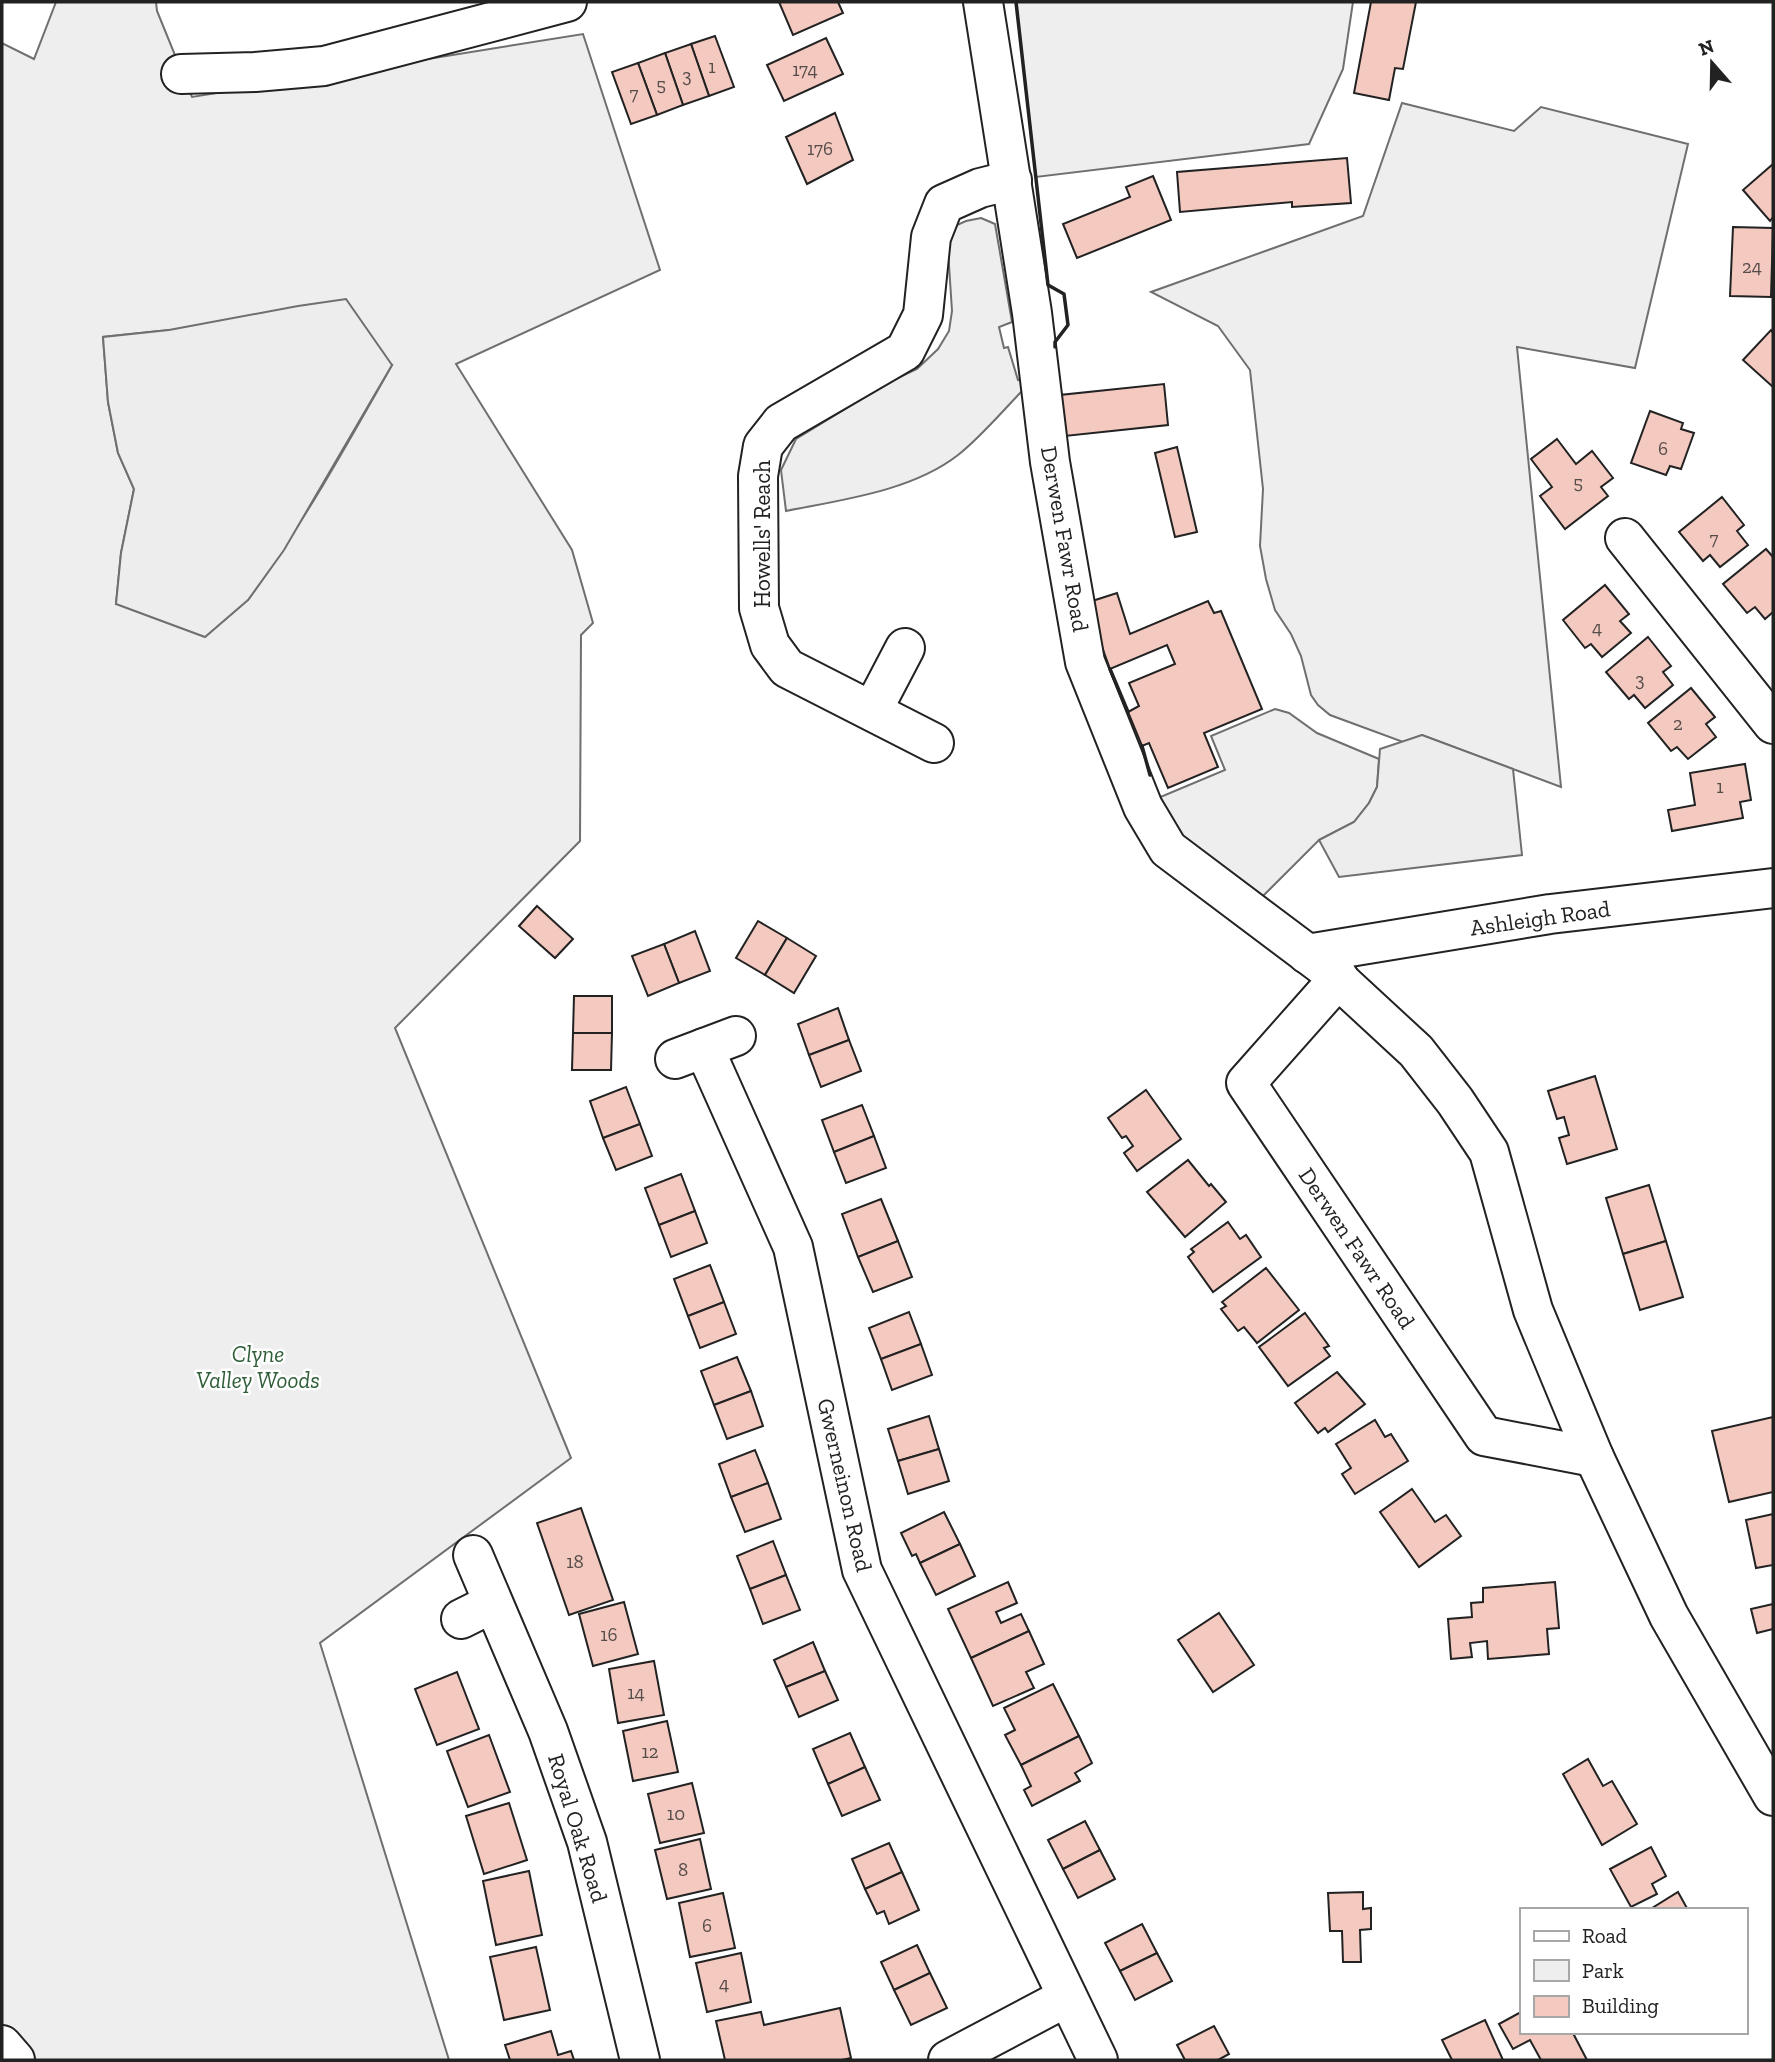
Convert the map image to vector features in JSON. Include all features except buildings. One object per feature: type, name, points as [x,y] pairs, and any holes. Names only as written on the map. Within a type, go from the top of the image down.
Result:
[{"type":"street","name":"Derwen Fawr Road","points":[[983,2],[1032,313],[1051,462],[1085,662],[1143,807],[1168,849],[1339,978],[1416,1051],[1455,1101],[1489,1152],[1533,1310],[1594,1457],[1669,1616],[1773,1796]]},
{"type":"street","points":[[181,74],[255,72],[324,66],[551,4]]},
{"type":"street","name":"Howells' Reach","points":[[934,743],[787,668],[769,645],[759,608],[758,476],[763,446],[781,423],[905,351],[923,315],[930,237],[944,204],[980,188],[1012,180]]},
{"type":"street","points":[[1625,538],[1773,724]]},
{"type":"street","points":[[872,711],[905,648]]},
{"type":"street","name":"Ashleigh Road","points":[[1307,954],[1550,914],[1773,888]]},
{"type":"street","name":"Derwen Fawr Road","points":[[1339,978],[1246,1083],[1484,1436],[1594,1457]]},
{"type":"street","name":"Gwerneinon Road","points":[[705,1048],[793,1247],[862,1570],[1098,2060]]},
{"type":"street","name":"Royal Oak Road","points":[[473,1555],[477,1611],[548,1731],[587,1842],[640,2060]]},
{"type":"street","points":[[948,2060],[1067,1997]]},
{"type":"street","points":[[2,2045],[15,2060]]},
{"type":"green space","name":"Clyne Valley Woods","points":[[56,2],[156,2],[157,11],[192,97],[583,34],[660,270],[456,364],[572,550],[593,623],[581,635],[580,841],[395,1028],[571,1458],[320,1643],[449,2060],[2,2060],[2,43],[34,59]],"holes":[[[169,330],[392,365],[305,514],[248,600],[116,604],[121,553],[134,489],[118,453],[108,402],[103,337]]]},
{"type":"green space","points":[[1016,2],[1353,2],[1343,69],[1309,144],[1036,177]]},
{"type":"green space","points":[[1402,103],[1514,131],[1541,107],[1688,144],[1635,368],[1517,347],[1561,787],[1422,735],[1403,742],[1330,715],[1318,705],[1311,695],[1301,656],[1291,634],[1275,610],[1266,579],[1260,546],[1263,489],[1250,370],[1218,326],[1151,292],[1363,216]]},
{"type":"green space","points":[[981,218],[995,224],[1012,322],[999,327],[1004,348],[1008,347],[1018,380],[1023,379],[1026,387],[976,439],[940,467],[898,486],[786,511],[781,470],[796,439],[891,381],[917,369],[938,349],[949,331],[952,311],[948,250],[951,234],[957,225]]},
{"type":"green space","points":[[1275,709],[1289,713],[1317,733],[1379,759],[1377,787],[1369,803],[1354,822],[1319,840],[1257,902],[1181,842],[1158,798],[1225,770],[1211,736]]},
{"type":"shaded area","points":[[346,299],[392,365],[284,550],[248,600],[205,637],[116,604],[121,553],[134,489],[118,453],[108,402],[103,337],[169,330]]},
{"type":"shaded area","points":[[1422,735],[1513,769],[1522,855],[1339,877],[1319,840],[1354,822],[1369,803],[1377,787],[1380,749]]},
{"type":"wall","points":[[1016,2],[1048,285],[1064,294],[1068,325],[1055,342],[1055,347]]},
{"type":"wall","points":[[1110,669],[1128,712]]},
{"type":"wall","points":[[1142,746],[1150,775]]}]
